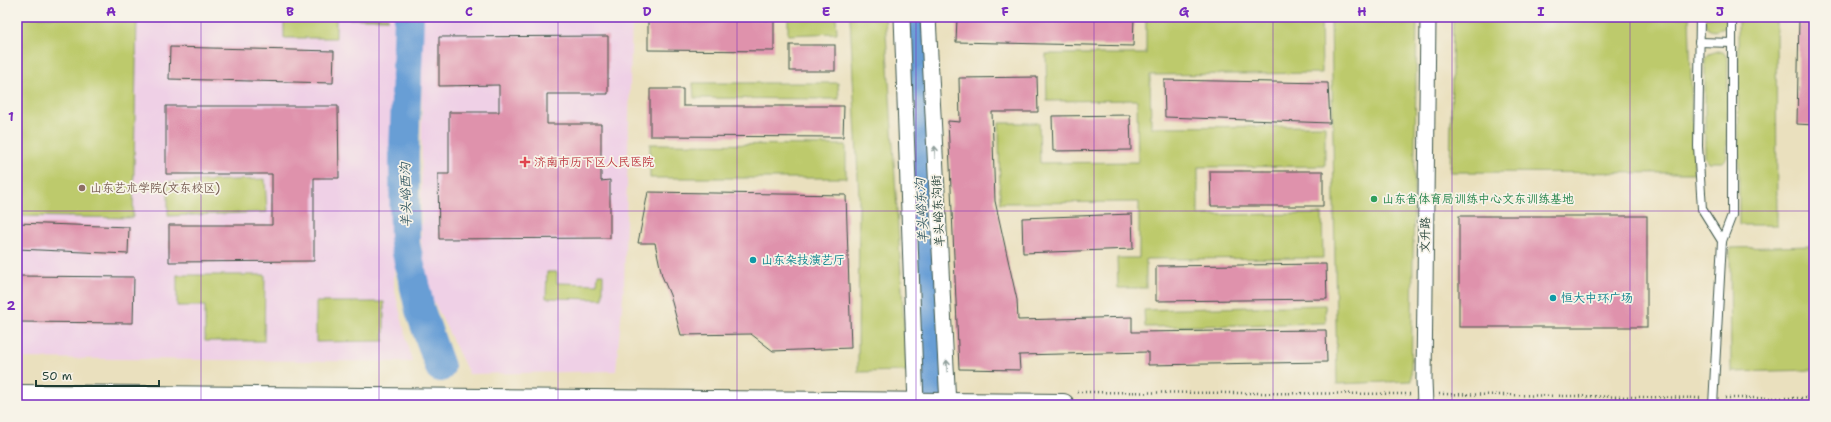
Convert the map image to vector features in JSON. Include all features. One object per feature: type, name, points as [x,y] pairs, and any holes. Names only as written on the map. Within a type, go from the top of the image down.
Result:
[{"type":"main road","points":[[17,396],[355,402],[916,404],[1069,399]]},
{"type":"street","points":[[902,17],[916,404]]},
{"type":"street","name":"羊头峪东沟街","points":[[928,17],[948,404]]},
{"type":"street","name":"文升路","points":[[1425,400],[1428,17]]},
{"type":"lane","points":[[1700,17],[1698,146],[1702,209],[1722,241]]},
{"type":"lane","points":[[1713,401],[1722,241],[1732,215],[1732,17]]},
{"type":"lane","points":[[1700,42],[1732,43]]},
{"type":"path","points":[[1069,399],[1713,401],[1814,398]]},
{"type":"shaded area","points":[[17,17],[398,17],[394,287],[412,362],[17,358]]},
{"type":"shaded area","name":"济南市历下区人民医院","points":[[422,17],[632,17],[624,286],[616,371],[469,374],[427,288],[421,242]]},
{"type":"green space","points":[[17,17],[137,17],[133,218],[17,216]]},
{"type":"green space","points":[[284,17],[388,17],[388,19],[336,19],[336,38],[284,38]]},
{"type":"green space","points":[[788,17],[836,17],[837,33],[788,35]]},
{"type":"green space","points":[[850,17],[885,17],[907,371],[858,372],[859,197]]},
{"type":"green space","points":[[1146,17],[1321,17],[1322,73],[1150,75],[1151,127],[1325,126],[1325,166],[1198,167],[1198,215],[1322,214],[1323,258],[1146,259],[1146,288],[1118,288],[1117,258],[1139,258],[1139,202],[1000,203],[999,123],[1039,123],[1040,163],[1138,162],[1137,100],[1047,101],[1046,54],[1146,54]]},
{"type":"green space","name":"山东省体育局训练中心文东训练基地","points":[[1331,17],[1417,17],[1411,381],[1337,384]]},
{"type":"green space","points":[[1453,17],[1689,17],[1694,173],[1450,172]]},
{"type":"green space","points":[[1703,17],[1728,17],[1727,25],[1725,28],[1714,31],[1707,27]]},
{"type":"green space","points":[[1738,17],[1776,17],[1777,225],[1739,225]]},
{"type":"green space","points":[[1718,51],[1723,52],[1728,58],[1727,157],[1722,162],[1708,162],[1705,157],[1705,59],[1709,54]]},
{"type":"green space","points":[[693,83],[838,83],[839,99],[694,98]]},
{"type":"green space","points":[[650,144],[846,145],[846,178],[650,178]]},
{"type":"green space","points":[[265,179],[267,212],[168,216],[168,182]]},
{"type":"green space","points":[[1814,246],[1814,370],[1731,372],[1730,248]]},
{"type":"green space","points":[[547,272],[557,272],[557,283],[597,284],[598,274],[603,274],[603,299],[546,298]]},
{"type":"green space","points":[[177,275],[265,275],[264,341],[205,341],[205,306],[177,306]]},
{"type":"green space","points":[[316,302],[384,302],[384,341],[316,342]]},
{"type":"green space","points":[[1325,305],[1326,323],[1145,327],[1144,310]]},
{"type":"building","points":[[957,17],[1134,17],[1133,46],[956,42]]},
{"type":"building","points":[[1799,17],[1814,17],[1814,125],[1797,124]]},
{"type":"building","points":[[648,19],[774,20],[774,51],[648,50]]},
{"type":"building","points":[[608,36],[608,94],[547,94],[547,124],[601,124],[601,181],[610,180],[610,238],[439,239],[438,174],[449,174],[449,112],[499,112],[499,85],[439,86],[439,37]]},
{"type":"building","points":[[790,45],[835,45],[835,71],[790,71]]},
{"type":"building","points":[[170,47],[334,51],[333,83],[169,79]]},
{"type":"building","points":[[1037,77],[1038,112],[992,112],[995,201],[1017,300],[1018,320],[1132,317],[1132,332],[1326,330],[1327,362],[1148,365],[1148,352],[1019,355],[1020,370],[959,369],[948,121],[960,122],[959,78]]},
{"type":"building","points":[[1164,80],[1328,83],[1330,123],[1165,117]]},
{"type":"building","points":[[650,89],[683,89],[683,106],[844,106],[843,137],[650,136]]},
{"type":"building","points":[[166,106],[338,106],[339,178],[314,178],[314,261],[169,262],[169,225],[272,225],[272,174],[166,174]]},
{"type":"building","points":[[1130,115],[1131,150],[1053,151],[1052,116]]},
{"type":"building","points":[[1210,171],[1323,171],[1323,206],[1211,206]]},
{"type":"building","name":"山东杂技演艺厅","points":[[648,192],[846,195],[851,348],[773,351],[751,334],[681,335],[670,295],[662,276],[655,243],[638,243]]},
{"type":"building","points":[[1132,214],[1133,249],[1023,253],[1022,218]]},
{"type":"building","name":"恒大中环广场","points":[[1459,216],[1647,216],[1647,327],[1459,327]]},
{"type":"building","points":[[17,223],[129,227],[128,254],[17,249]]},
{"type":"building","points":[[1326,264],[1327,299],[1156,301],[1156,266]]},
{"type":"building","points":[[17,276],[134,277],[133,323],[17,322]]},
{"type":"waterway","name":"羊头峪西沟","points":[[409,17],[404,153],[405,244],[420,310],[440,367]]},
{"type":"waterway","name":"羊头峪东沟","points":[[913,17],[930,405]]},
{"type":"place","name":"济南市历下区人民医院","points":[[525,162]]},
{"type":"place","name":"山东艺术学院(文东校区)","points":[[82,188]]},
{"type":"place","name":"山东省体育局训练中心文东训练基地","points":[[1374,199]]},
{"type":"place","name":"山东杂技演艺厅","points":[[753,260]]},
{"type":"place","name":"恒大中环广场","points":[[1553,298]]}]
